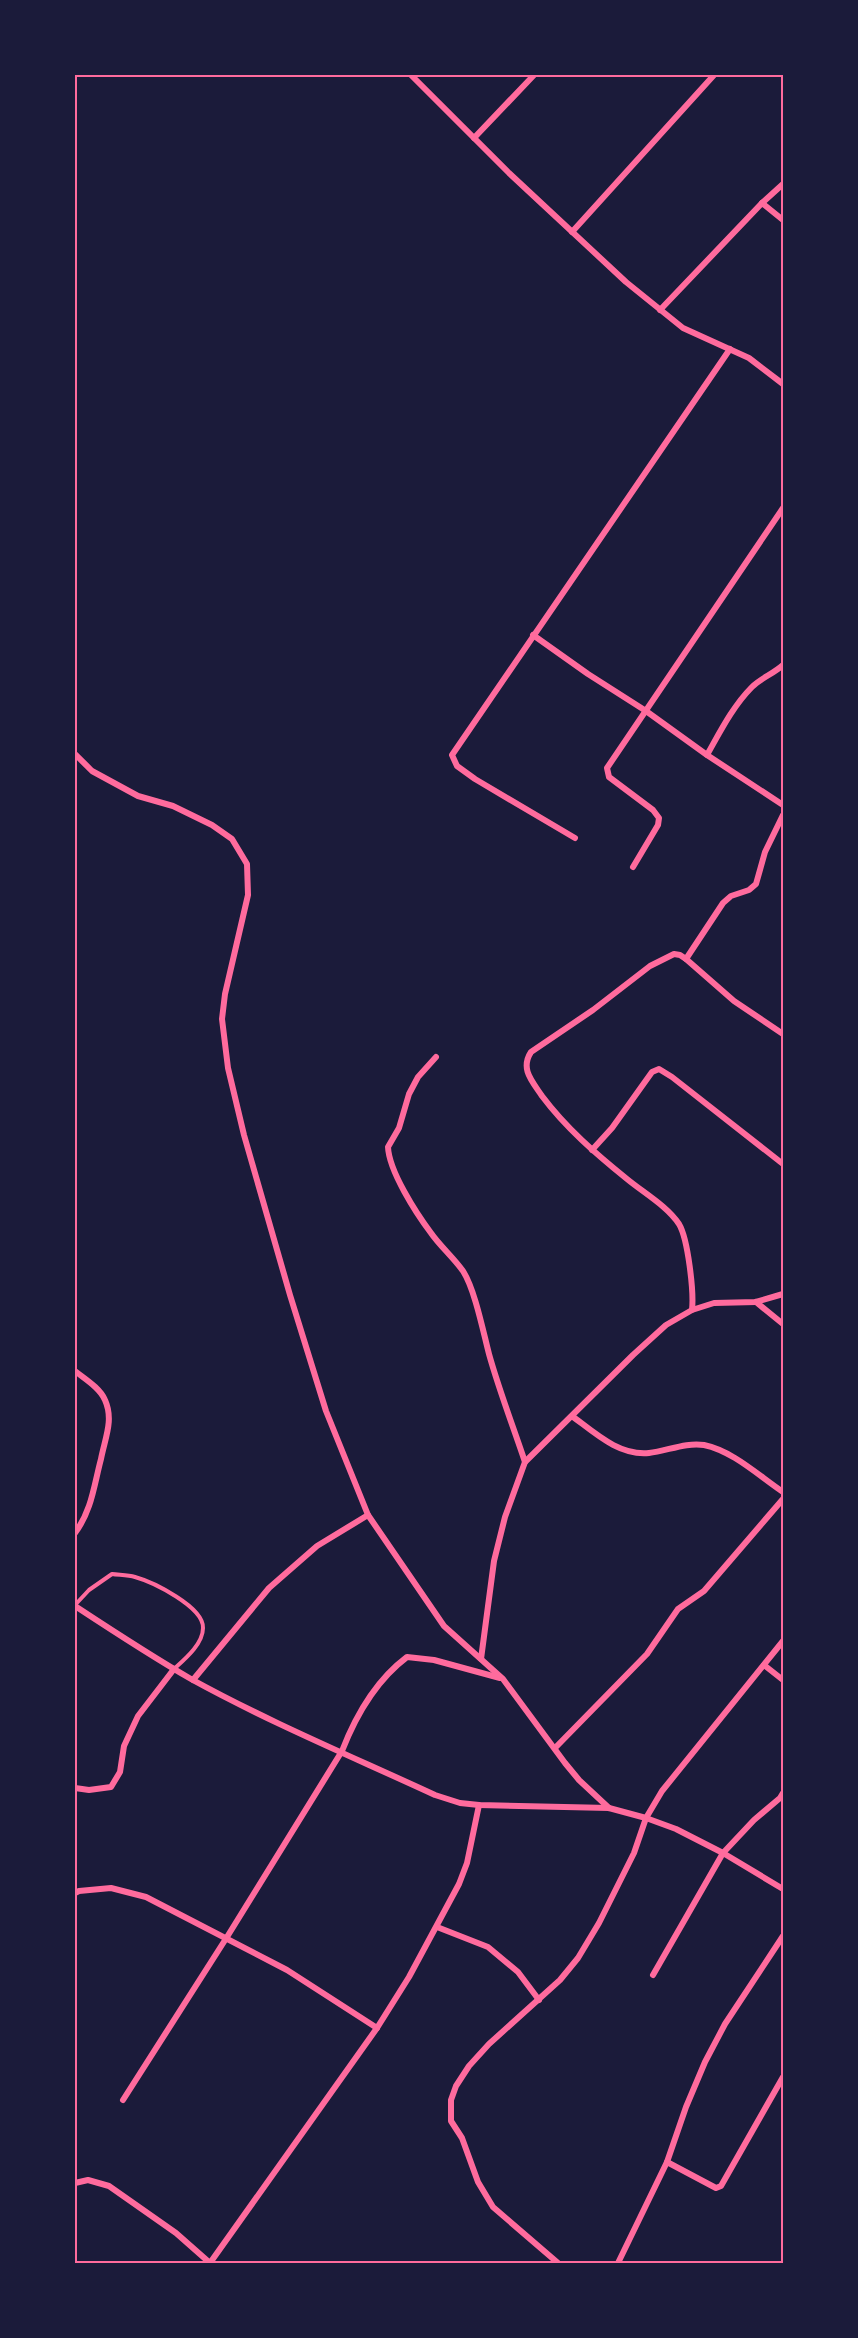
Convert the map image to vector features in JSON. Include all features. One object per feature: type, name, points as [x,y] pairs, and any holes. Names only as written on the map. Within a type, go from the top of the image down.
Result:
[{"type":"street","points":[[411,75],[626,282],[684,328],[749,358],[783,384]]},
{"type":"street","points":[[474,138],[534,75]]},
{"type":"street","points":[[572,232],[714,75]]},
{"type":"street","points":[[660,310],[783,184]]},
{"type":"street","points":[[762,203],[783,220]]},
{"type":"street","points":[[575,838],[457,766],[453,759],[454,751],[730,349]]},
{"type":"street","points":[[633,867],[658,825],[659,818],[653,810],[609,777],[606,771],[783,508]]},
{"type":"street","points":[[533,635],[783,805]]},
{"type":"street","points":[[707,755],[742,697],[754,685],[783,665]]},
{"type":"street","points":[[75,754],[92,771],[138,796],[173,806],[212,825],[232,839],[247,864],[248,895],[225,994],[222,1019],[228,1068],[277,1249],[326,1411],[368,1515],[444,1626],[503,1679],[579,1780],[609,1808]]},
{"type":"street","points":[[686,959],[723,903],[731,896],[749,890],[756,884],[765,852],[783,815]]},
{"type":"street","points":[[692,1310],[692,1282],[679,1225],[659,1204],[573,1134],[531,1081],[525,1068],[525,1061],[531,1052],[593,1010],[650,966],[674,954],[686,959],[734,1001],[783,1034]]},
{"type":"street","points":[[436,1057],[418,1077],[409,1094],[388,1152],[395,1172],[424,1222],[464,1273],[525,1462]]},
{"type":"street","points":[[592,1149],[612,1128],[652,1072],[659,1069],[783,1164]]},
{"type":"street","points":[[481,1659],[494,1562],[505,1517],[525,1462],[666,1325],[692,1310],[714,1303],[756,1302],[783,1294]]},
{"type":"street","points":[[756,1302],[783,1324]]},
{"type":"street","points":[[75,1371],[105,1398],[110,1415],[93,1498],[84,1520],[75,1533]]},
{"type":"street","points":[[572,1416],[613,1445],[631,1452],[649,1453],[703,1445],[721,1451],[783,1492]]},
{"type":"street","points":[[555,1748],[647,1654],[678,1609],[704,1591],[783,1498]]},
{"type":"street","points":[[193,1680],[269,1588],[317,1546],[368,1515]]},
{"type":"street","points":[[75,1605],[131,1643],[193,1680],[279,1723],[435,1795],[460,1803],[479,1805],[609,1808],[676,1829],[723,1853],[783,1889]]},
{"type":"street","points":[[558,2263],[494,2207],[478,2182],[462,2138],[451,2121],[451,2100],[456,2086],[469,2066],[489,2044],[560,1980],[578,1958],[599,1923],[634,1853],[646,1818],[662,1791],[783,1641]]},
{"type":"street","points":[[123,2100],[342,1751],[369,1697],[390,1670],[407,1657],[434,1660],[503,1679]]},
{"type":"street","points":[[764,1665],[783,1680]]},
{"type":"street","points":[[75,1788],[89,1790],[111,1787],[120,1772],[124,1746],[138,1716],[174,1669]]},
{"type":"street","points":[[653,1975],[723,1853],[783,1793]]},
{"type":"street","points":[[75,2183],[88,2180],[109,2186],[176,2233],[210,2263],[377,2028],[437,1928],[467,1863],[479,1805]]},
{"type":"street","points":[[75,1893],[96,1888],[125,1890],[146,1896],[287,1970],[377,2028]]},
{"type":"street","points":[[437,1928],[488,1947],[518,1972],[539,2000]]},
{"type":"street","points":[[618,2263],[667,2163],[705,2061],[725,2024],[783,1936]]},
{"type":"street","points":[[667,2163],[716,2188],[722,2186],[783,2077]]},
{"type":"lane","points":[[75,1605],[89,1590],[112,1574],[135,1577],[179,1598],[200,1615],[204,1627],[201,1639],[174,1669]]}]
